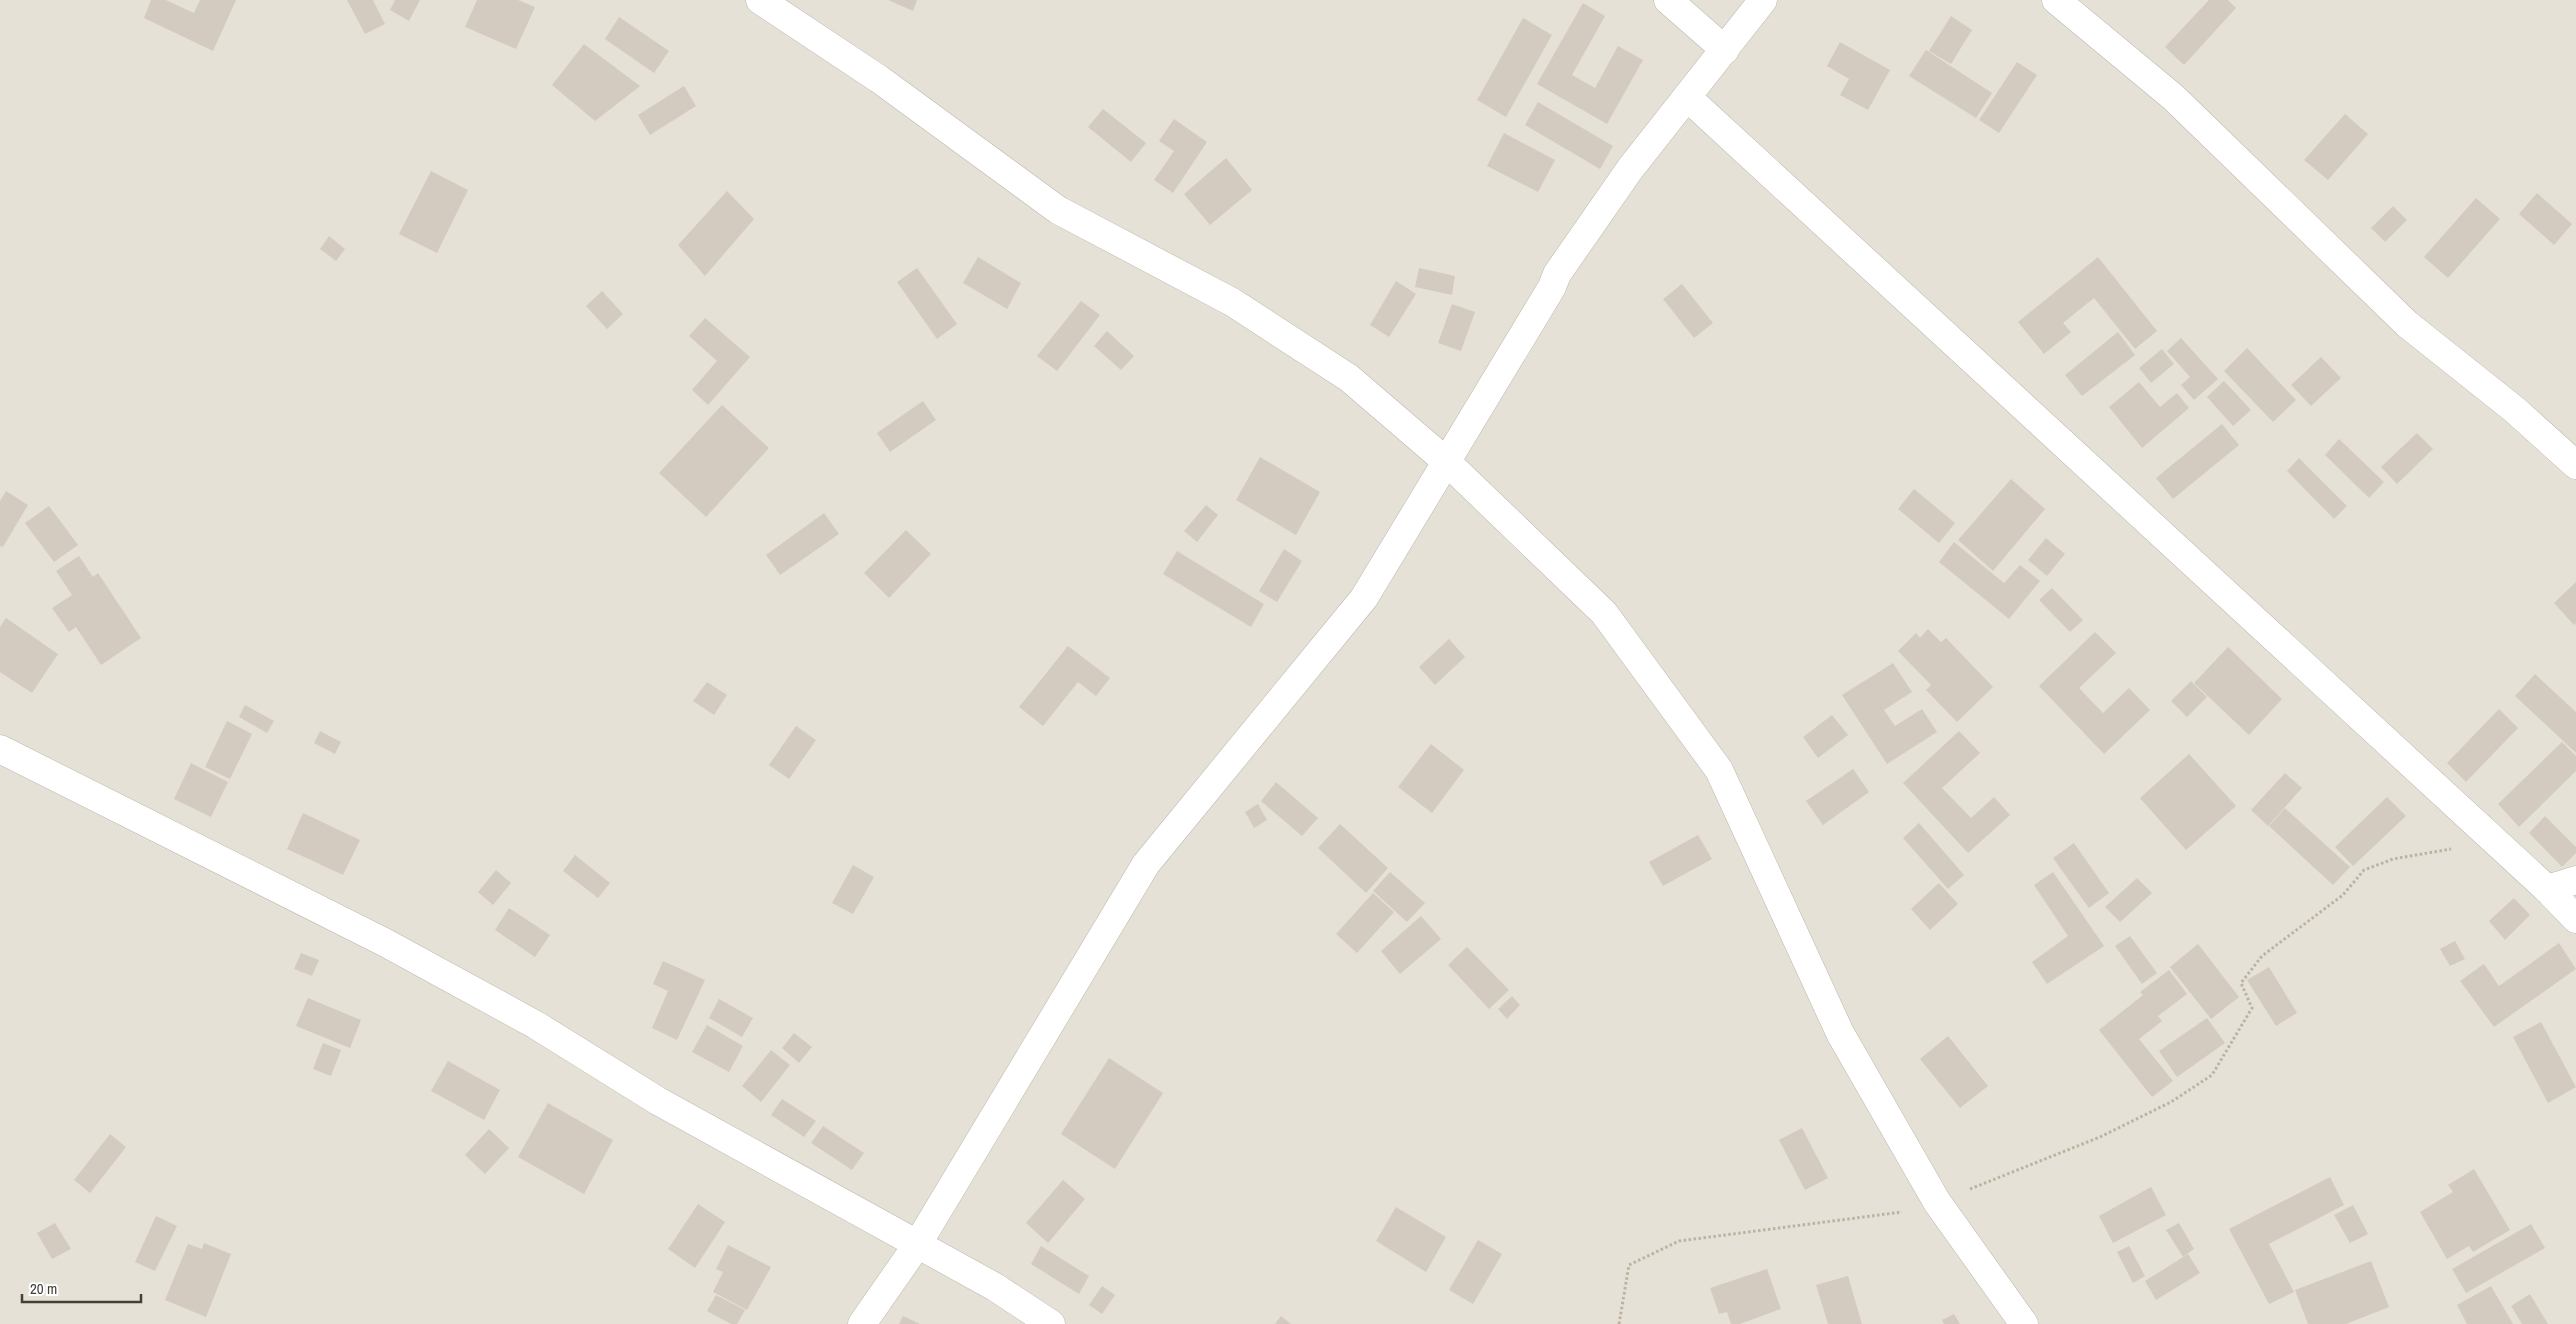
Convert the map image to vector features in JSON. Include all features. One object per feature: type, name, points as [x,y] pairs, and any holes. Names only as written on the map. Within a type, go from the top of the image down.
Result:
[{"type":"street","points":[[760,0],[879,79],[1058,210],[1232,302],[1349,378],[1448,463],[1604,613],[1719,770],[1840,1033],[1937,1202],[2024,1324]]},
{"type":"street","points":[[1668,0],[1725,50]]},
{"type":"street","points":[[862,1324],[917,1245],[1146,864],[1364,598],[1448,463],[1505,363],[1552,287],[1557,274],[1630,169],[1763,0]]},
{"type":"street","points":[[2056,0],[2173,97],[2407,324],[2515,410],[2576,466]]},
{"type":"street","points":[[1687,97],[2547,889],[2576,919]]},
{"type":"street","points":[[0,749],[384,942],[536,1025],[658,1100],[995,1287],[1052,1324]]},
{"type":"street","points":[[2547,889],[2576,880]]},
{"type":"path","points":[[1619,1324],[1629,1265],[1679,1241],[1902,1213],[1937,1202],[2100,1137],[2170,1102],[2212,1075],[2252,1008],[2241,983],[2262,956],[2343,895],[2364,870],[2393,859],[2460,847]]},
{"type":"shaded area","points":[[0,0],[2576,0],[2576,1324],[0,1324]]},
{"type":"building","points":[[151,0],[166,0],[194,13],[200,0],[236,0],[213,51],[144,18]]},
{"type":"building","points":[[347,0],[373,0],[385,24],[365,34]]},
{"type":"building","points":[[395,0],[420,0],[409,21],[390,10]]},
{"type":"building","points":[[477,0],[518,0],[535,7],[516,49],[465,27]]},
{"type":"building","points":[[888,0],[917,0],[913,11]]},
{"type":"building","points":[[2209,0],[2228,0],[2236,8],[2184,65],[2165,47]]},
{"type":"building","points":[[1583,3],[1605,16],[1572,75],[1595,88],[1618,46],[1643,60],[1607,124],[1537,84]]},
{"type":"building","points":[[1951,16],[1972,30],[1951,64],[1929,51]]},
{"type":"building","points":[[619,17],[669,51],[654,73],[605,39]]},
{"type":"building","points":[[1523,18],[1552,35],[1506,117],[1477,100]]},
{"type":"building","points":[[1840,42],[1890,70],[1868,110],[1840,95],[1849,79],[1827,66]]},
{"type":"building","points":[[584,44],[640,86],[595,121],[552,85]]},
{"type":"building","points":[[1926,50],[1992,93],[1976,118],[1909,76]]},
{"type":"building","points":[[2017,62],[2037,75],[1999,133],[1979,120]]},
{"type":"building","points":[[684,86],[696,106],[650,135],[638,115]]},
{"type":"building","points":[[1538,102],[1613,146],[1600,169],[1525,125]]},
{"type":"building","points":[[1103,109],[1146,143],[1131,162],[1088,127]]},
{"type":"building","points":[[2345,114],[2368,134],[2328,180],[2304,160]]},
{"type":"building","points":[[1174,119],[1207,142],[1173,193],[1154,180],[1174,151],[1159,141]]},
{"type":"building","points":[[1504,133],[1555,160],[1538,192],[1487,166]]},
{"type":"building","points":[[1226,158],[1252,190],[1210,225],[1184,194]]},
{"type":"building","points":[[431,171],[468,190],[437,253],[399,234]]},
{"type":"building","points":[[727,191],[754,219],[705,276],[678,245]]},
{"type":"building","points":[[2537,193],[2572,224],[2554,245],[2519,214]]},
{"type":"building","points":[[2476,198],[2500,219],[2448,278],[2424,257]]},
{"type":"building","points":[[2393,206],[2407,220],[2385,242],[2371,228]]},
{"type":"building","points":[[329,236],[345,249],[336,261],[320,249]]},
{"type":"building","points":[[978,257],[1021,283],[1007,309],[963,283]]},
{"type":"building","points":[[2098,257],[2157,331],[2135,349],[2094,298],[2063,323],[2071,332],[2044,354],[2018,322]]},
{"type":"building","points":[[917,268],[957,324],[937,339],[897,282]]},
{"type":"building","points":[[1419,268],[1455,276],[1452,295],[1415,287]]},
{"type":"building","points":[[1396,281],[1416,294],[1389,337],[1370,325]]},
{"type":"building","points":[[1682,284],[1713,323],[1694,338],[1663,299]]},
{"type":"building","points":[[602,291],[623,314],[607,329],[586,306]]},
{"type":"building","points":[[1081,301],[1100,315],[1057,371],[1037,356]]},
{"type":"building","points":[[1452,304],[1475,312],[1461,351],[1438,343]]},
{"type":"building","points":[[705,318],[750,357],[708,405],[692,390],[717,361],[689,336]]},
{"type":"building","points":[[1107,331],[1134,356],[1121,370],[1094,346]]},
{"type":"building","points":[[2118,332],[2135,355],[2082,396],[2065,375]]},
{"type":"building","points":[[2181,338],[2218,379],[2194,400],[2181,385],[2190,377],[2167,351]]},
{"type":"building","points":[[2247,348],[2296,400],[2273,422],[2224,371]]},
{"type":"building","points":[[2162,349],[2174,364],[2151,383],[2139,368]]},
{"type":"building","points":[[2321,357],[2341,378],[2311,406],[2291,385]]},
{"type":"building","points":[[2224,381],[2251,410],[2233,426],[2207,397]]},
{"type":"building","points":[[2139,382],[2160,407],[2177,393],[2189,408],[2142,448],[2109,407]]},
{"type":"building","points":[[923,401],[936,420],[890,452],[877,433]]},
{"type":"building","points":[[722,405],[769,448],[706,517],[659,473]]},
{"type":"building","points":[[2222,424],[2239,445],[2173,499],[2156,478]]},
{"type":"building","points":[[2417,433],[2433,449],[2397,484],[2381,467]]},
{"type":"building","points":[[2339,439],[2384,482],[2369,498],[2325,455]]},
{"type":"building","points":[[1260,457],[1320,492],[1296,535],[1236,500]]},
{"type":"building","points":[[2299,458],[2347,506],[2334,519],[2287,471]]},
{"type":"building","points":[[2011,479],[2045,509],[1993,571],[1958,540]]},
{"type":"building","points":[[1914,489],[1955,523],[1939,543],[1898,509]]},
{"type":"building","points":[[6,491],[28,505],[3,547],[0,546],[0,501]]},
{"type":"building","points":[[1206,505],[1218,515],[1197,542],[1184,531]]},
{"type":"building","points":[[49,506],[78,545],[54,562],[25,523]]},
{"type":"building","points":[[824,513],[839,534],[780,575],[766,555]]},
{"type":"building","points":[[906,530],[931,554],[889,598],[864,573]]},
{"type":"building","points":[[2046,538],[2065,554],[2047,576],[2028,560]]},
{"type":"building","points":[[1954,542],[2004,583],[2020,565],[2040,581],[2009,619],[1939,562]]},
{"type":"building","points":[[1284,549],[1302,561],[1277,602],[1259,591]]},
{"type":"building","points":[[1177,551],[1264,604],[1251,627],[1163,574]]},
{"type":"building","points":[[79,556],[93,577],[98,573],[141,638],[101,665],[76,627],[69,632],[52,608],[72,595],[56,571]]},
{"type":"building","points":[[2576,582],[2576,623],[2574,625],[2554,603]]},
{"type":"building","points":[[2052,588],[2083,620],[2070,632],[2039,600]]},
{"type":"building","points":[[6,618],[58,654],[32,693],[0,672],[0,627]]},
{"type":"building","points":[[1928,629],[1941,642],[1946,638],[1993,687],[1957,722],[1926,690],[1931,685],[1898,651],[1916,633],[1920,638]]},
{"type":"building","points":[[2095,632],[2116,653],[2079,688],[2103,713],[2129,688],[2150,710],[2104,754],[2039,686]]},
{"type":"building","points":[[1449,639],[1465,657],[1435,685],[1419,667]]},
{"type":"building","points":[[1068,646],[1110,678],[1096,696],[1078,682],[1043,726],[1019,707]]},
{"type":"building","points":[[2228,647],[2282,699],[2249,735],[2194,683]]},
{"type":"building","points":[[1893,663],[1912,692],[1884,710],[1895,726],[1922,709],[1937,732],[1887,764],[1842,695]]},
{"type":"building","points":[[2535,674],[2576,712],[2576,753],[2515,696]]},
{"type":"building","points":[[2191,681],[2207,697],[2187,717],[2171,701]]},
{"type":"building","points":[[707,682],[727,695],[714,715],[693,701]]},
{"type":"building","points":[[245,705],[274,721],[267,733],[239,717]]},
{"type":"building","points":[[2499,709],[2518,728],[2466,782],[2447,763]]},
{"type":"building","points":[[1832,715],[1848,735],[1818,758],[1803,737]]},
{"type":"building","points":[[227,721],[252,734],[230,779],[205,767]]},
{"type":"building","points":[[796,726],[816,740],[789,779],[769,765]]},
{"type":"building","points":[[320,731],[341,742],[335,754],[314,743]]},
{"type":"building","points":[[1959,731],[1980,753],[1942,788],[1971,818],[1994,797],[2010,815],[1968,853],[1903,783]]},
{"type":"building","points":[[2562,742],[2576,756],[2576,771],[2519,827],[2498,804]]},
{"type":"building","points":[[1431,744],[1464,770],[1432,813],[1398,787]]},
{"type":"building","points":[[2189,754],[2236,806],[2186,850],[2140,798]]},
{"type":"building","points":[[191,763],[228,782],[211,817],[174,799]]},
{"type":"building","points":[[1853,769],[1869,792],[1823,825],[1806,801]]},
{"type":"building","points":[[2285,773],[2302,788],[2268,826],[2251,810]]},
{"type":"building","points":[[1276,782],[1318,818],[1302,836],[1261,801]]},
{"type":"building","points":[[2387,797],[2406,816],[2353,866],[2335,847]]},
{"type":"building","points":[[1258,804],[1267,820],[1254,828],[1245,812]]},
{"type":"building","points":[[2285,808],[2350,867],[2333,885],[2269,826]]},
{"type":"building","points":[[303,813],[360,840],[343,875],[287,849]]},
{"type":"building","points":[[2545,816],[2576,847],[2576,853],[2562,867],[2529,833]]},
{"type":"building","points":[[1919,823],[1964,875],[1948,889],[1903,838]]},
{"type":"building","points":[[1340,824],[1388,868],[1366,893],[1318,848]]},
{"type":"building","points":[[1698,835],[1712,859],[1663,886],[1649,862]]},
{"type":"building","points":[[2074,843],[2109,893],[2089,908],[2053,858]]},
{"type":"building","points":[[575,855],[610,883],[598,898],[563,871]]},
{"type":"building","points":[[853,865],[874,877],[853,914],[832,903]]},
{"type":"building","points":[[496,870],[511,883],[493,905],[478,892]]},
{"type":"building","points":[[1390,872],[1425,903],[1407,922],[1373,891]]},
{"type":"building","points":[[2053,872],[2104,946],[2047,984],[2032,962],[2068,936],[2034,885]]},
{"type":"building","points":[[2137,878],[2152,893],[2120,922],[2105,907]]},
{"type":"building","points":[[1939,883],[1958,904],[1930,930],[1911,909]]},
{"type":"building","points":[[1373,893],[1394,912],[1357,953],[1336,934]]},
{"type":"building","points":[[2514,898],[2530,915],[2505,940],[2489,921]]},
{"type":"building","points":[[509,908],[550,935],[535,957],[495,930]]},
{"type":"building","points":[[1421,916],[1441,939],[1400,974],[1381,951]]},
{"type":"building","points":[[2130,936],[2157,973],[2142,984],[2115,946]]},
{"type":"building","points":[[2455,941],[2465,959],[2450,966],[2440,949]]},
{"type":"building","points":[[2559,943],[2576,969],[2494,1027],[2460,981],[2484,964],[2499,986]]},
{"type":"building","points":[[2198,944],[2239,997],[2211,1019],[2170,967]]},
{"type":"building","points":[[1467,947],[1509,990],[1489,1009],[1448,965]]},
{"type":"building","points":[[301,953],[319,960],[312,976],[294,969]]},
{"type":"building","points":[[663,961],[705,980],[677,1040],[652,1028],[668,991],[653,984]]},
{"type":"building","points":[[2269,967],[2297,1013],[2276,1026],[2247,980]]},
{"type":"building","points":[[2169,970],[2187,994],[2158,1016],[2162,1021],[2139,1039],[2173,1081],[2152,1097],[2099,1030],[2143,995],[2140,992]]},
{"type":"building","points":[[1512,996],[1520,1005],[1507,1019],[1498,1009]]},
{"type":"building","points":[[308,998],[361,1020],[350,1048],[296,1026]]},
{"type":"building","points":[[719,999],[753,1018],[742,1037],[709,1018]]},
{"type":"building","points":[[2207,1018],[2225,1043],[2177,1077],[2159,1051]]},
{"type":"building","points":[[2541,1022],[2576,1087],[2548,1103],[2513,1037]]},
{"type":"building","points":[[707,1025],[743,1046],[729,1072],[692,1052]]},
{"type":"building","points":[[794,1033],[812,1047],[799,1063],[782,1048]]},
{"type":"building","points":[[1948,1036],[1988,1086],[1960,1108],[1920,1059]]},
{"type":"building","points":[[323,1043],[341,1050],[331,1076],[313,1069]]},
{"type":"building","points":[[771,1050],[790,1065],[761,1102],[742,1086]]},
{"type":"building","points":[[1109,1058],[1163,1093],[1115,1169],[1061,1134]]},
{"type":"building","points":[[448,1061],[500,1090],[484,1120],[431,1091]]},
{"type":"building","points":[[782,1099],[816,1121],[804,1137],[771,1115]]},
{"type":"building","points":[[548,1103],[613,1140],[584,1194],[518,1157]]},
{"type":"building","points":[[823,1126],[864,1153],[852,1170],[811,1143]]},
{"type":"building","points":[[1802,1128],[1828,1178],[1805,1190],[1779,1140]]},
{"type":"building","points":[[489,1129],[509,1148],[485,1174],[465,1155]]},
{"type":"building","points":[[110,1134],[126,1147],[90,1193],[74,1180]]},
{"type":"building","points":[[2474,1169],[2510,1230],[2473,1252],[2469,1246],[2447,1259],[2420,1212],[2453,1192],[2448,1185]]},
{"type":"building","points":[[2330,1177],[2344,1205],[2269,1244],[2294,1292],[2269,1304],[2229,1229]]},
{"type":"building","points":[[1063,1180],[1085,1199],[1048,1243],[1026,1223]]},
{"type":"building","points":[[2151,1187],[2166,1215],[2113,1243],[2099,1216]]},
{"type":"building","points":[[698,1204],[725,1222],[695,1268],[668,1249]]},
{"type":"building","points":[[2353,1205],[2368,1234],[2350,1243],[2334,1215]]},
{"type":"building","points":[[1396,1207],[1446,1237],[1426,1272],[1376,1241]]},
{"type":"building","points":[[156,1216],[177,1226],[155,1271],[135,1262]]},
{"type":"building","points":[[55,1223],[71,1249],[52,1259],[37,1233]]},
{"type":"building","points":[[2179,1223],[2194,1249],[2183,1257],[2166,1230]]},
{"type":"building","points":[[2531,1224],[2545,1248],[2466,1293],[2452,1269]]},
{"type":"building","points":[[1478,1240],[1502,1254],[1473,1304],[1449,1290]]},
{"type":"building","points":[[204,1243],[231,1254],[206,1317],[165,1300],[188,1244],[202,1249]]},
{"type":"building","points":[[728,1245],[771,1267],[747,1310],[713,1292],[723,1272],[716,1269]]},
{"type":"building","points":[[1041,1246],[1089,1276],[1079,1294],[1031,1264]]},
{"type":"building","points":[[2129,1246],[2145,1276],[2133,1283],[2117,1252]]},
{"type":"building","points":[[2188,1254],[2200,1273],[2156,1300],[2145,1281]]},
{"type":"building","points":[[2371,1261],[2389,1307],[2346,1324],[2308,1324],[2295,1290]]},
{"type":"building","points":[[1767,1269],[1781,1309],[1740,1324],[1731,1324],[1727,1312],[1719,1314],[1710,1288]]},
{"type":"building","points":[[1848,1276],[1862,1324],[1828,1324],[1816,1285]]},
{"type":"building","points":[[1102,1286],[1115,1295],[1102,1314],[1089,1305]]},
{"type":"building","points":[[2491,1286],[2513,1324],[2467,1324],[2457,1305]]},
{"type":"building","points":[[2530,1294],[2548,1324],[2522,1324],[2511,1306]]},
{"type":"building","points":[[716,1295],[745,1310],[737,1324],[731,1324],[707,1311]]},
{"type":"building","points":[[1954,1314],[1960,1324],[1944,1324],[1942,1320]]},
{"type":"building","points":[[903,1316],[920,1324],[899,1324]]},
{"type":"building","points":[[1281,1316],[1291,1324],[1275,1324]]}]
